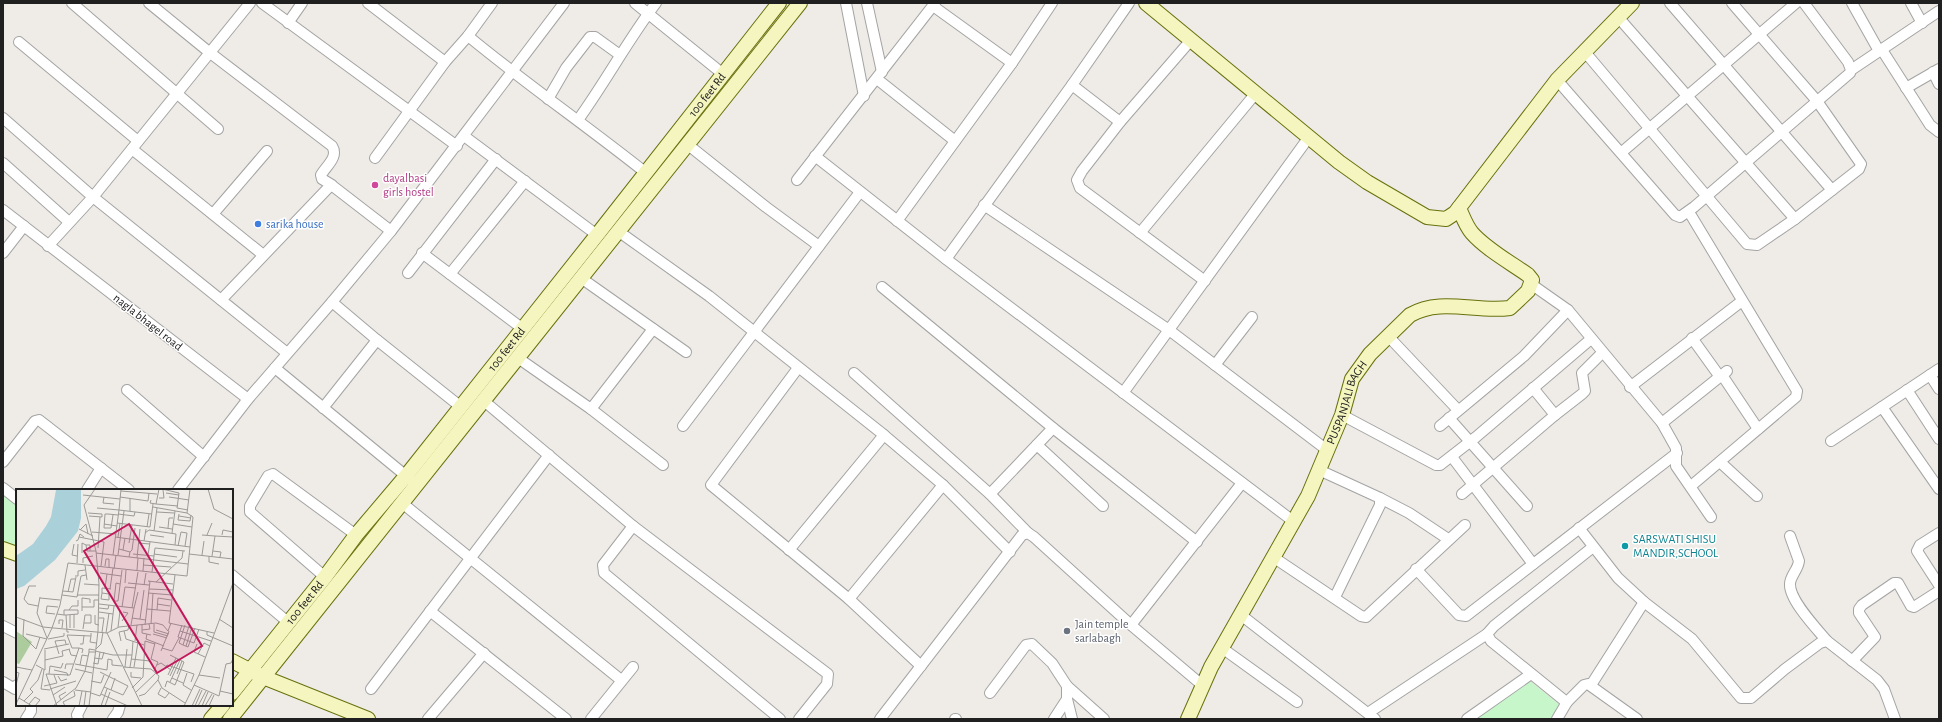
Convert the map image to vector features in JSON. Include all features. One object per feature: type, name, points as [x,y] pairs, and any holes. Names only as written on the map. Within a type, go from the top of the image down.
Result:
[{"type":"main road","name":"100 feet Rd","points":[[233,692],[257,674],[289,622],[356,535],[406,476],[461,407],[779,3]]},
{"type":"main road","points":[[230,719],[257,674],[417,485],[800,3]]},
{"type":"main road","points":[[1146,3],[1356,174],[1420,214],[1434,219],[1451,218],[1557,80],[1632,3]]},
{"type":"main road","points":[[1459,208],[1465,223],[1472,233],[1479,240],[1528,275],[1532,280],[1531,284]]},
{"type":"main road","name":"PUSPANJALI BAGH","points":[[1188,719],[1202,685],[1308,496],[1342,415],[1352,379],[1370,354],[1410,315],[1426,307],[1456,306],[1510,308],[1525,295],[1531,284]]},
{"type":"main road","points":[[3,549],[16,554]]},
{"type":"main road","points":[[233,662],[257,674],[368,719]]},
{"type":"main road","points":[[212,719],[222,706]]},
{"type":"street","points":[[72,3],[218,129]]},
{"type":"street","points":[[149,3],[209,52],[332,146],[334,151],[333,158],[320,175],[322,179],[332,185],[391,232]]},
{"type":"street","points":[[48,246],[93,197],[250,3]]},
{"type":"street","points":[[262,3],[457,146]]},
{"type":"street","points":[[288,23],[302,3]]},
{"type":"street","points":[[368,3],[445,62]]},
{"type":"street","points":[[375,158],[411,111],[445,62],[468,36],[492,3]]},
{"type":"street","points":[[179,489],[248,399],[391,232],[564,3]]},
{"type":"street","points":[[635,3],[723,74]]},
{"type":"street","points":[[578,120],[605,82],[620,55],[656,3]]},
{"type":"street","points":[[846,3],[864,96]]},
{"type":"street","points":[[867,3],[880,75],[955,141]]},
{"type":"street","points":[[897,221],[1012,63],[1052,3]]},
{"type":"street","points":[[946,259],[1072,86],[1129,3]]},
{"type":"street","points":[[1670,3],[1832,190]]},
{"type":"street","points":[[1585,52],[1747,244],[1751,246],[1757,245],[1795,219],[1858,169],[1861,164],[1816,101],[1732,3]]},
{"type":"street","points":[[1622,152],[1796,3]]},
{"type":"street","points":[[1804,3],[1848,62],[1852,70]]},
{"type":"street","points":[[1852,3],[1880,50],[1930,125],[1939,132]]},
{"type":"street","points":[[1911,3],[1922,23]]},
{"type":"street","points":[[797,180],[864,96],[934,4],[1012,63]]},
{"type":"street","points":[[1557,80],[1622,152],[1676,216],[1680,217],[1689,212],[1816,101],[1848,76],[1852,70],[1939,11]]},
{"type":"street","points":[[1618,17],[1795,219]]},
{"type":"street","points":[[468,36],[511,72],[578,120],[646,173]]},
{"type":"street","points":[[548,99],[566,68],[590,37],[595,37],[620,55]]},
{"type":"street","points":[[1191,40],[1120,122],[1079,175],[1078,184],[1080,188],[1205,281]]},
{"type":"street","points":[[19,42],[213,214],[262,254]]},
{"type":"street","points":[[1906,88],[1936,71],[1939,84]]},
{"type":"street","points":[[1072,86],[1120,122]]},
{"type":"street","points":[[1140,233],[1256,93]]},
{"type":"street","points":[[3,118],[93,197],[287,354]]},
{"type":"street","points":[[464,136],[597,235]]},
{"type":"street","points":[[1123,393],[1309,137]]},
{"type":"street","points":[[687,144],[766,207],[819,246]]},
{"type":"street","points":[[213,214],[268,151]]},
{"type":"street","points":[[815,156],[946,259],[1293,522]]},
{"type":"street","points":[[408,272],[496,159]]},
{"type":"street","points":[[3,163],[70,222]]},
{"type":"street","points":[[450,274],[525,181]]},
{"type":"street","points":[[220,300],[262,254],[332,185]]},
{"type":"street","points":[[683,426],[860,192]]},
{"type":"street","points":[[984,205],[1170,330],[1328,450]]},
{"type":"street","name":"nagla bhagel road","points":[[3,210],[248,399]]},
{"type":"street","points":[[1689,212],[1797,391],[1796,397],[1691,486]]},
{"type":"street","points":[[3,252],[24,226]]},
{"type":"street","points":[[618,231],[709,296],[884,435],[943,484],[1010,552]]},
{"type":"street","points":[[422,253],[523,329]]},
{"type":"street","points":[[581,278],[686,352]]},
{"type":"street","points":[[1531,284],[1568,310],[1630,387],[1662,423],[1674,443],[1677,453],[1676,466],[1711,517]]},
{"type":"street","points":[[882,287],[1053,428],[1197,542]]},
{"type":"street","points":[[1630,387],[1742,301]]},
{"type":"street","points":[[332,302],[461,407]]},
{"type":"street","points":[[1440,426],[1524,356],[1568,310]]},
{"type":"street","points":[[1216,365],[1252,317]]},
{"type":"street","points":[[591,409],[653,329]]},
{"type":"street","points":[[1388,336],[1458,410]]},
{"type":"street","points":[[1692,338],[1723,374],[1758,429]]},
{"type":"street","points":[[1342,415],[1436,465],[1440,465],[1470,442],[1591,339]]},
{"type":"street","points":[[323,408],[377,340]]},
{"type":"street","points":[[1462,494],[1584,392],[1585,388],[1582,373],[1602,353]]},
{"type":"street","points":[[518,358],[591,409],[663,465]]},
{"type":"street","points":[[274,368],[417,485]]},
{"type":"street","points":[[798,368],[711,485],[849,599],[921,666]]},
{"type":"street","points":[[1831,441],[1939,368]]},
{"type":"street","points":[[854,373],[990,494],[1028,533],[1131,625],[1202,685]]},
{"type":"street","points":[[1662,423],[1723,374]]},
{"type":"street","points":[[1930,375],[1939,389]]},
{"type":"street","points":[[1533,388],[1555,415]]},
{"type":"street","points":[[126,390],[204,457]]},
{"type":"street","points":[[1907,390],[1939,439]]},
{"type":"street","points":[[484,401],[633,526],[828,674],[827,684],[800,719]]},
{"type":"street","points":[[1882,407],[1939,489]]},
{"type":"street","points":[[1449,418],[1527,506]]},
{"type":"street","points":[[3,462],[37,420],[128,489]]},
{"type":"street","points":[[990,494],[1053,428]]},
{"type":"street","points":[[789,550],[884,435]]},
{"type":"street","points":[[1037,445],[1103,506]]},
{"type":"street","points":[[1416,569],[1458,615],[1464,617],[1677,453]]},
{"type":"street","points":[[371,689],[549,455]]},
{"type":"street","points":[[1452,457],[1474,484],[1533,564]]},
{"type":"street","points":[[1720,462],[1757,496]]},
{"type":"street","points":[[88,489],[102,468]]},
{"type":"street","points":[[1319,470],[1409,513],[1448,538]]},
{"type":"street","points":[[325,577],[250,512],[250,506],[268,476],[273,474],[356,535]]},
{"type":"street","points":[[1131,625],[1197,542],[1242,482]]},
{"type":"street","points":[[849,599],[943,484]]},
{"type":"street","points":[[3,488],[16,498]]},
{"type":"street","points":[[1335,597],[1380,505],[1380,498]]},
{"type":"street","points":[[402,503],[621,680]]},
{"type":"street","points":[[1273,557],[1335,597],[1361,616],[1366,617],[1448,538],[1465,525]]},
{"type":"street","points":[[633,526],[603,565],[604,573],[780,719]]},
{"type":"street","points":[[1579,528],[1618,578],[1644,602],[1695,642],[1737,694],[1744,699],[1751,698],[1785,669],[1820,643],[1827,641]]},
{"type":"street","points":[[880,719],[1022,535],[1028,533]]},
{"type":"street","points":[[1939,533],[1920,545],[1916,551],[1939,585]]},
{"type":"street","points":[[1790,536],[1799,561],[1790,582],[1790,588],[1801,611],[1827,641],[1881,684],[1895,719]]},
{"type":"street","points":[[1241,615],[1371,716],[1487,634],[1494,626],[1593,547]]},
{"type":"street","points":[[233,576],[289,622]]},
{"type":"street","points":[[1852,660],[1875,637],[1859,613],[1859,609],[1862,604],[1894,583],[1898,583],[1911,606],[1914,607],[1939,591]]},
{"type":"street","points":[[1591,685],[1644,602]]},
{"type":"street","points":[[430,611],[566,719]]},
{"type":"street","points":[[3,626],[16,632]]},
{"type":"street","points":[[1487,634],[1491,641],[1567,702]]},
{"type":"street","points":[[990,693],[1026,645],[1030,644],[1052,662],[1067,686],[1104,719]]},
{"type":"street","points":[[1222,648],[1297,702]]},
{"type":"street","points":[[428,719],[484,653]]},
{"type":"street","points":[[591,719],[633,667]]},
{"type":"street","points":[[1467,719],[1531,674]]},
{"type":"street","points":[[3,682],[16,688]]},
{"type":"street","points":[[1557,719],[1567,702],[1586,684],[1591,685],[1637,719]]},
{"type":"street","points":[[1067,686],[1066,699],[1072,719]]},
{"type":"street","points":[[1054,719],[1066,699]]},
{"type":"street","points":[[26,719],[31,711],[31,706]]},
{"type":"street","points":[[78,719],[77,715],[82,706]]},
{"type":"street","points":[[113,719],[118,712],[120,706]]},
{"type":"green space","points":[[3,488],[16,498],[16,554],[3,549]]},
{"type":"green space","points":[[1530,681],[1560,705],[1550,719],[1475,719]]},
{"type":"place","name":"dayalbasi girls hostel","points":[[375,185]]},
{"type":"place","name":"sarika house","points":[[258,224]]},
{"type":"place","name":"SARSWATI SHISU MANDIR,SCHOOL","points":[[1625,546]]},
{"type":"place","name":"Jain temple sarlabagh","points":[[1067,631]]}]
